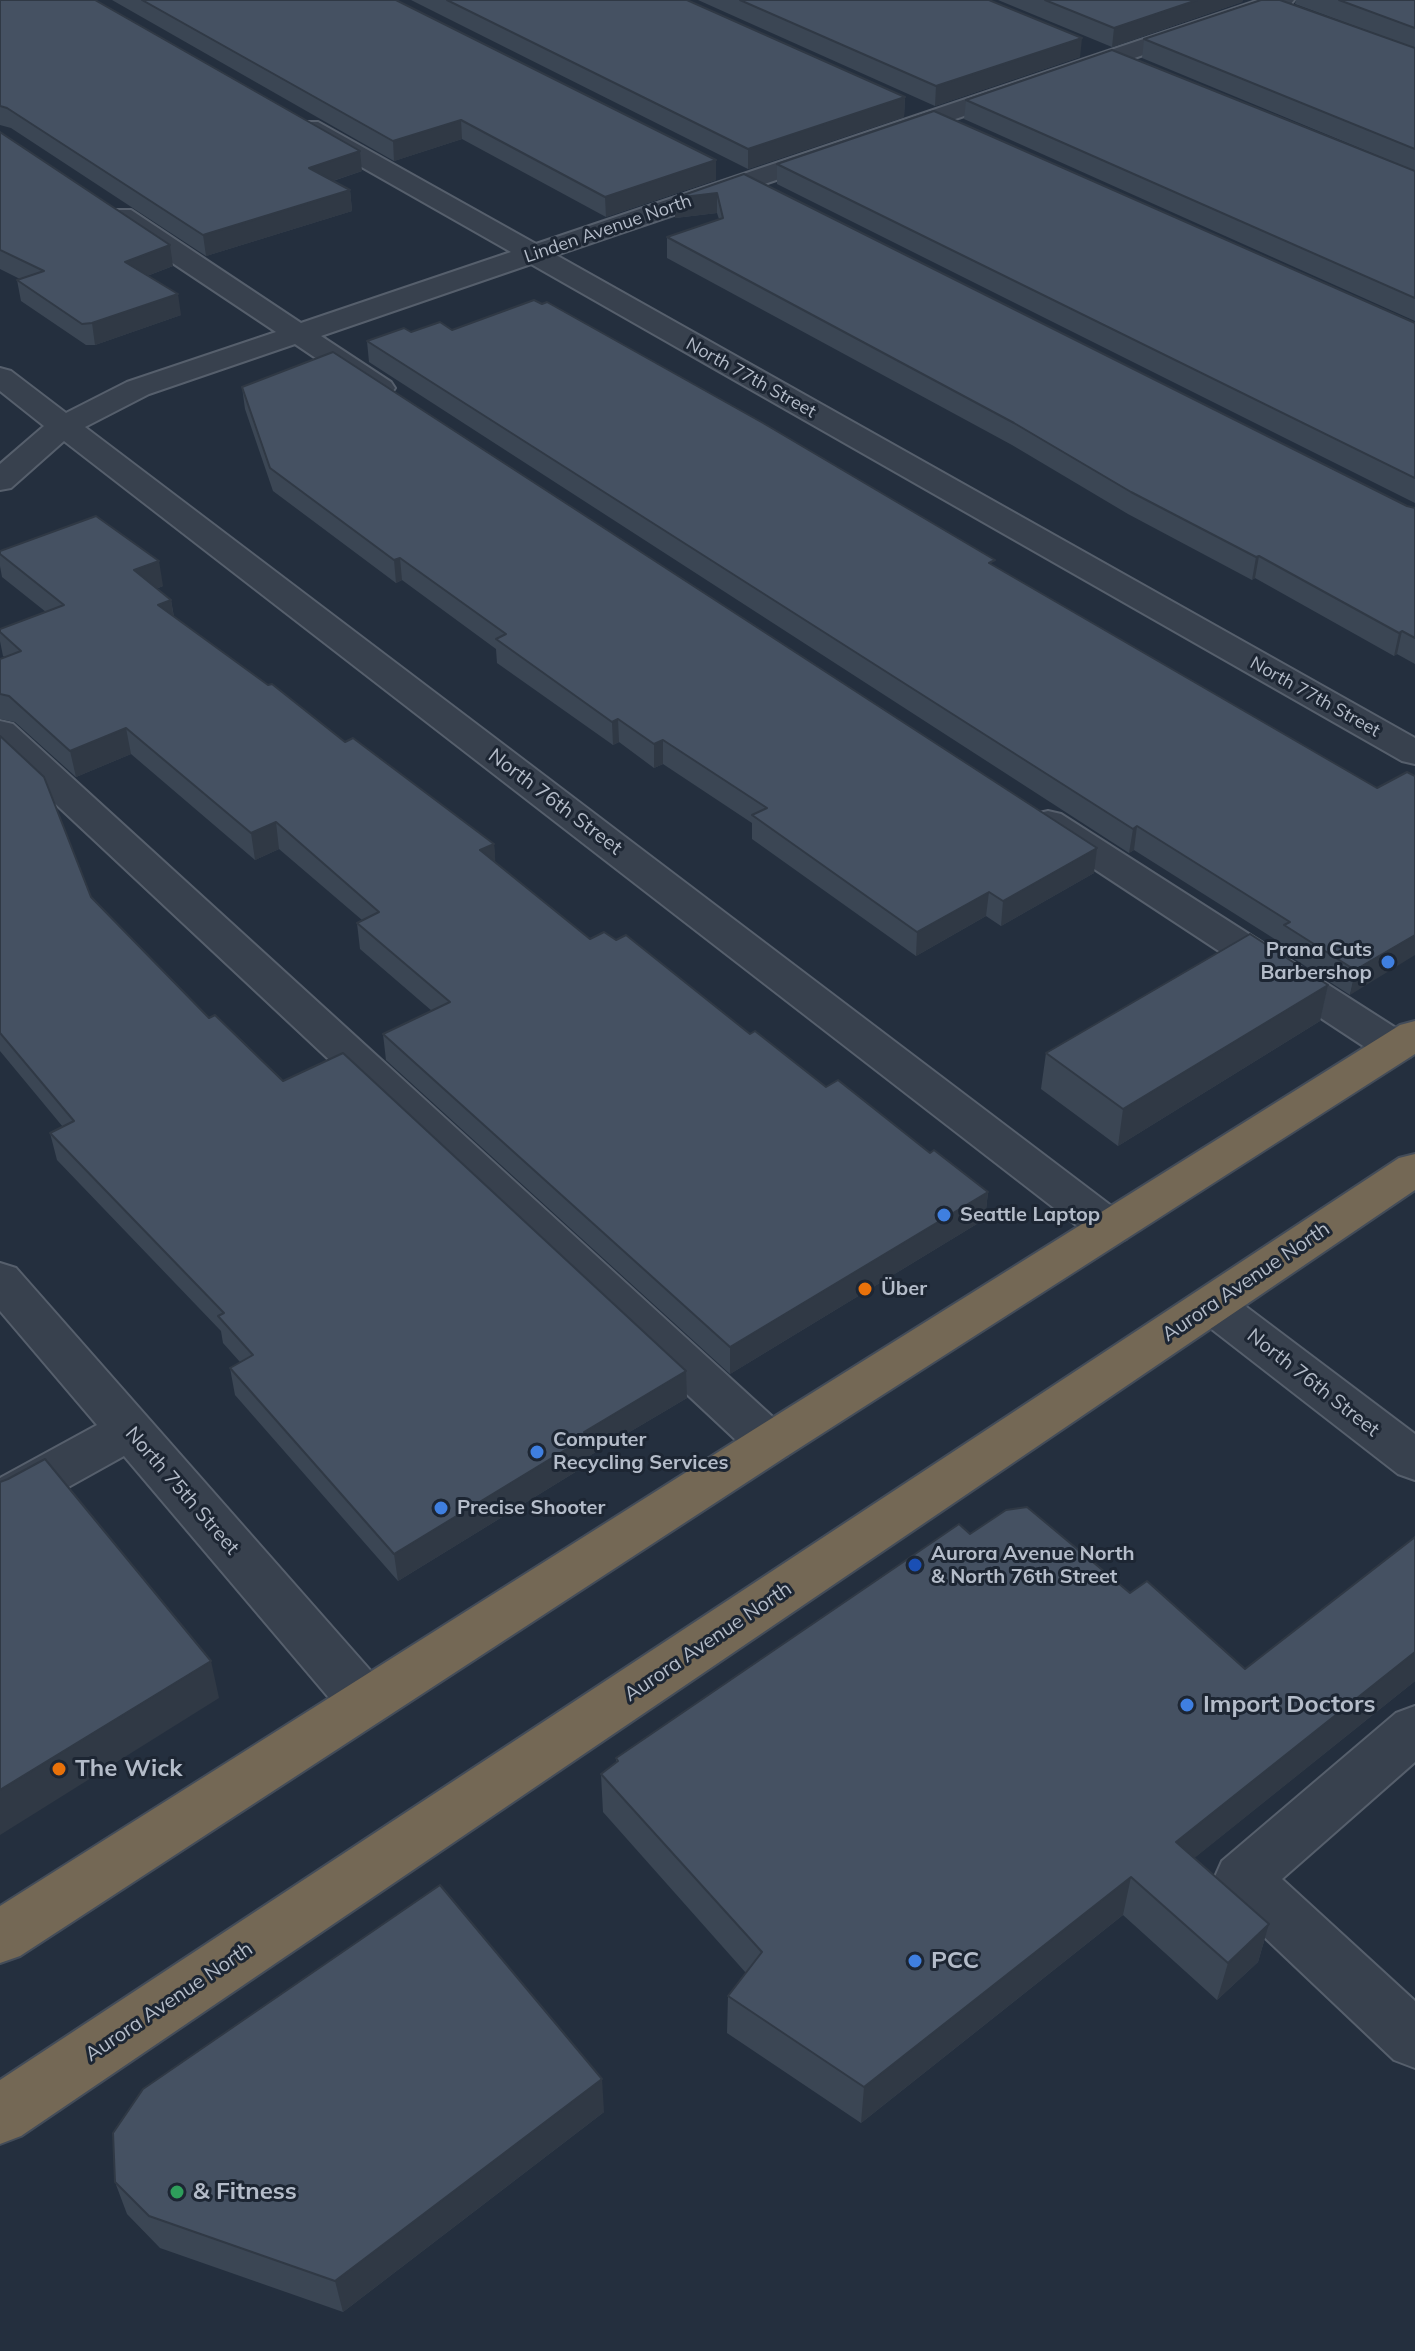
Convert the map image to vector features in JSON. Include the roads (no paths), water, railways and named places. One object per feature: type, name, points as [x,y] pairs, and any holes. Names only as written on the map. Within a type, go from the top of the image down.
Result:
[{"type":"highway","points":[[0,1937],[770,1443],[1405,1041]]},
{"type":"highway","name":"Aurora Avenue North","points":[[0,2115],[1415,1169]]},
{"type":"street","name":"Linden Avenue North","points":[[0,481],[33,449],[64,426],[138,388],[1275,5]]},
{"type":"street","points":[[1076,43],[1147,73]]},
{"type":"street","points":[[896,103],[967,135]]},
{"type":"street","name":"North 77th Street","points":[[280,110],[1415,753]]},
{"type":"street","points":[[711,164],[781,199]]},
{"type":"street","points":[[93,197],[410,407]]},
{"type":"street","name":"North 76th Street","points":[[0,377],[1110,1228]]},
{"type":"street","points":[[0,732],[770,1443]]},
{"type":"street","points":[[1020,803],[1405,1041]]},
{"type":"street","name":"North 75th Street","points":[[0,1280],[365,1702]]},
{"type":"street","name":"North 76th Street","points":[[1212,1305],[1415,1461]]},
{"type":"street","points":[[0,1501],[130,1430]]},
{"type":"street","points":[[1415,1729],[1242,1879],[1415,2040]]},
{"type":"place","name":"Prana Cuts Barbershop","points":[[1388,962]]},
{"type":"place","name":"Seattle Laptop","points":[[944,1215]]},
{"type":"place","name":"Über","points":[[865,1289]]},
{"type":"place","name":"Computer Recycling Services","points":[[537,1452]]},
{"type":"place","name":"Precise Shooter","points":[[441,1508]]},
{"type":"place","name":"Aurora Avenue North & North 76th Street","points":[[915,1565]]},
{"type":"place","name":"Import Doctors","points":[[1187,1705]]},
{"type":"place","name":"The Wick","points":[[59,1769]]},
{"type":"place","name":"PCC","points":[[915,1961]]},
{"type":"place","name":"& Fitness","points":[[177,2192]]}]
